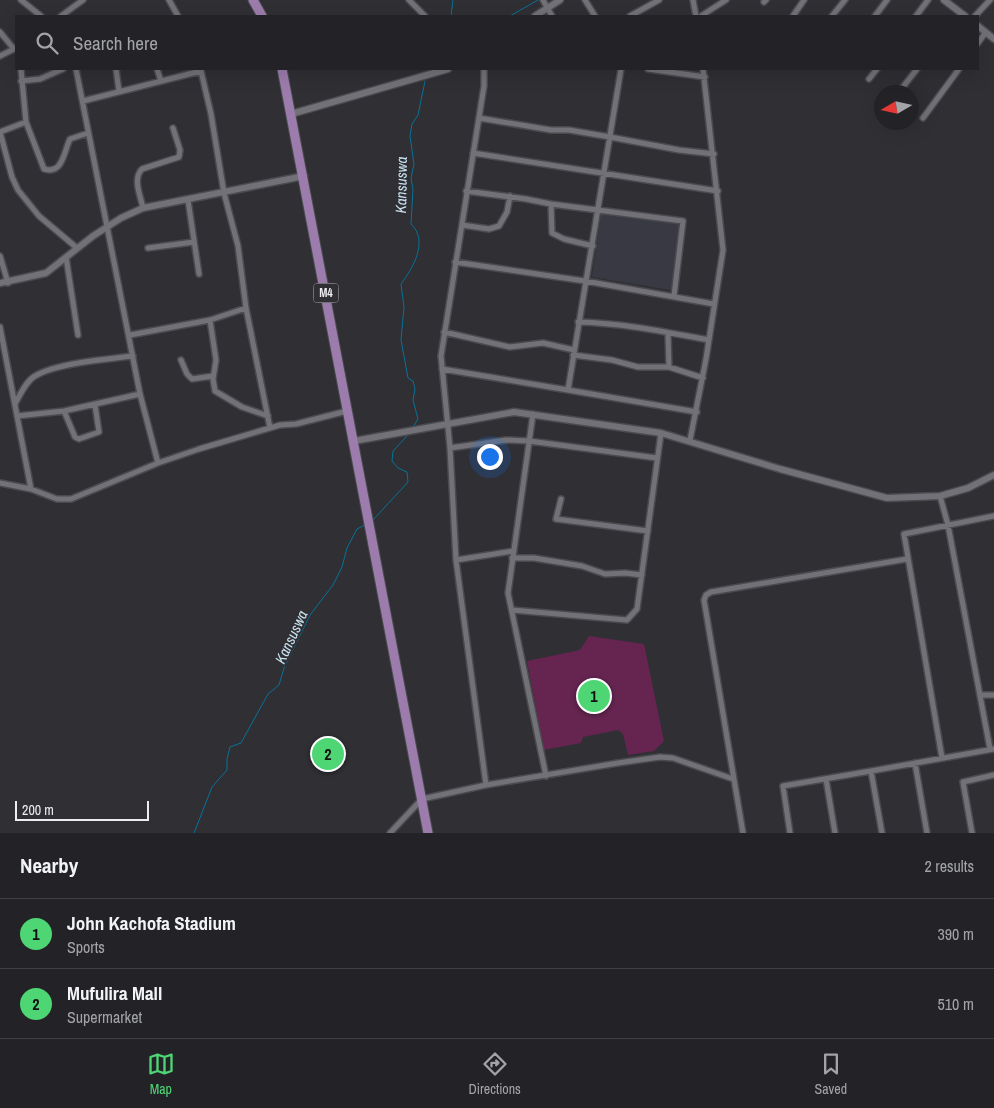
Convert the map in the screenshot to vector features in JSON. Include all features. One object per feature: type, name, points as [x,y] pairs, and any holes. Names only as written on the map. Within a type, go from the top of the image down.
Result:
[{"type":"main road","points":[[253,0],[261,15]]},
{"type":"main road","name":"M4","points":[[282,70],[428,833]]},
{"type":"street","points":[[21,0],[40,15]]},
{"type":"street","points":[[62,15],[83,0]]},
{"type":"street","points":[[169,0],[177,15]]},
{"type":"street","points":[[410,0],[424,15]]},
{"type":"street","points":[[543,0],[552,15]]},
{"type":"street","points":[[537,15],[560,0]]},
{"type":"street","points":[[585,0],[594,15]]},
{"type":"street","points":[[632,15],[659,0]]},
{"type":"street","points":[[693,0],[696,15]]},
{"type":"street","points":[[703,15],[726,0]]},
{"type":"street","points":[[794,15],[804,0]]},
{"type":"street","points":[[833,15],[845,0]]},
{"type":"street","points":[[876,15],[887,0]]},
{"type":"street","points":[[917,15],[928,0]]},
{"type":"street","points":[[944,0],[953,3],[960,15]]},
{"type":"street","points":[[976,15],[990,0]]},
{"type":"street","points":[[979,27],[994,38]]},
{"type":"street","points":[[0,32],[15,49],[0,56]]},
{"type":"street","points":[[979,42],[986,32]]},
{"type":"street","points":[[21,70],[20,81],[26,122],[36,144],[41,165],[47,170],[61,164],[70,139],[88,133]]},
{"type":"street","points":[[20,81],[40,79],[61,70]]},
{"type":"street","points":[[76,70],[130,335],[140,394],[158,462]]},
{"type":"street","points":[[116,70],[119,90]]},
{"type":"street","points":[[157,70],[161,82]]},
{"type":"street","points":[[83,101],[119,90],[161,82],[200,70],[211,114],[224,193],[238,246],[246,308],[270,428]]},
{"type":"street","points":[[292,114],[445,70]]},
{"type":"street","points":[[484,70],[484,86],[441,352],[450,448],[456,560],[486,786]]},
{"type":"street","points":[[568,390],[585,281],[593,246],[620,70]]},
{"type":"street","points":[[654,70],[705,78]]},
{"type":"street","points":[[690,440],[703,378],[723,250],[704,70]]},
{"type":"street","points":[[869,79],[876,70]]},
{"type":"street","points":[[904,85],[916,70]]},
{"type":"street","points":[[923,118],[958,70]]},
{"type":"street","points":[[479,118],[551,130],[569,130],[679,150],[714,154]]},
{"type":"street","points":[[26,122],[0,132],[12,177],[27,203],[78,248]]},
{"type":"street","points":[[144,208],[138,183],[139,172],[179,157],[180,150],[174,128]]},
{"type":"street","points":[[473,153],[718,191]]},
{"type":"street","points":[[0,283],[46,273],[107,227],[144,208],[304,176]]},
{"type":"street","points":[[466,191],[683,221],[674,296]]},
{"type":"street","points":[[462,225],[489,229],[500,226],[508,212],[510,196]]},
{"type":"street","points":[[188,200],[199,274]]},
{"type":"street","points":[[551,204],[552,233],[564,240],[593,246]]},
{"type":"street","points":[[148,248],[194,242]]},
{"type":"street","points":[[0,256],[8,282]]},
{"type":"street","points":[[66,257],[78,335]]},
{"type":"street","points":[[455,262],[585,281],[714,304]]},
{"type":"street","points":[[130,335],[210,320],[246,308]]},
{"type":"street","points":[[210,320],[216,365],[213,376],[217,394],[256,413],[268,416]]},
{"type":"street","points":[[578,322],[645,328],[668,334],[709,340]]},
{"type":"street","points":[[0,327],[31,489]]},
{"type":"street","points":[[444,332],[510,347],[543,343],[638,367],[669,367],[703,378]]},
{"type":"street","points":[[668,334],[669,367]]},
{"type":"street","points":[[15,404],[28,383],[36,375],[89,362],[133,356]]},
{"type":"street","points":[[181,360],[187,374],[192,379],[213,376]]},
{"type":"street","points":[[442,369],[697,412]]},
{"type":"street","points":[[17,416],[95,406],[140,394]]},
{"type":"street","points":[[64,411],[74,437],[79,439],[99,432],[95,406]]},
{"type":"street","points":[[0,483],[31,489],[57,499],[71,499],[158,462],[270,428],[348,410]]},
{"type":"street","points":[[354,442],[504,413],[533,414],[661,432],[869,494],[902,499],[940,496],[968,488],[994,475]]},
{"type":"street","points":[[533,414],[508,593],[546,776]]},
{"type":"street","points":[[512,610],[627,620],[637,609],[661,432]]},
{"type":"street","points":[[450,448],[506,440],[529,440],[657,458]]},
{"type":"street","points":[[790,833],[782,787],[992,749],[948,525],[940,496]]},
{"type":"street","points":[[561,499],[556,519],[648,531]]},
{"type":"street","points":[[942,758],[904,536],[905,533],[994,516]]},
{"type":"street","points":[[456,560],[513,550]]},
{"type":"street","points":[[512,558],[534,558],[582,566],[605,574],[625,573],[642,576]]},
{"type":"street","points":[[743,833],[704,600],[706,595],[711,592],[907,559]]},
{"type":"street","points":[[980,695],[994,695]]},
{"type":"street","points":[[390,833],[422,800],[486,786],[618,763],[667,757],[710,769],[733,779]]},
{"type":"street","points":[[915,764],[927,833]]},
{"type":"street","points":[[871,771],[882,833]]},
{"type":"street","points":[[972,833],[963,782],[994,775]]},
{"type":"street","points":[[826,779],[835,833]]},
{"type":"shaded area","points":[[601,213],[680,224],[671,290],[592,277]]},
{"type":"shaded area","points":[[589,636],[644,644],[664,741],[654,751],[628,755],[623,734],[618,730],[583,737],[581,743],[544,750],[527,661],[580,650]]},
{"type":"waterway","name":"Kansuswa","points":[[451,15],[453,0]]},
{"type":"waterway","points":[[512,15],[538,0]]},
{"type":"waterway","name":"Kansuswa","points":[[413,427],[418,419],[413,400],[415,389],[413,381],[408,378],[401,340],[404,307],[401,284],[414,262],[419,246],[419,238],[411,224],[413,189],[411,178],[414,164],[410,136],[412,124],[418,115],[425,81]]},
{"type":"waterway","name":"Kansuswa","points":[[373,520],[408,482],[407,472],[398,468],[392,461],[393,451],[407,436]]},
{"type":"waterway","name":"Kansuswa","points":[[194,833],[212,787],[227,770],[230,747],[241,743],[268,694],[279,685],[284,668],[310,615],[333,585],[342,567],[347,548],[357,529],[365,525]]},
{"type":"place","name":"John Kachofa Stadium","points":[[594,696]]},
{"type":"place","name":"Mufulira Mall","points":[[328,754]]}]
